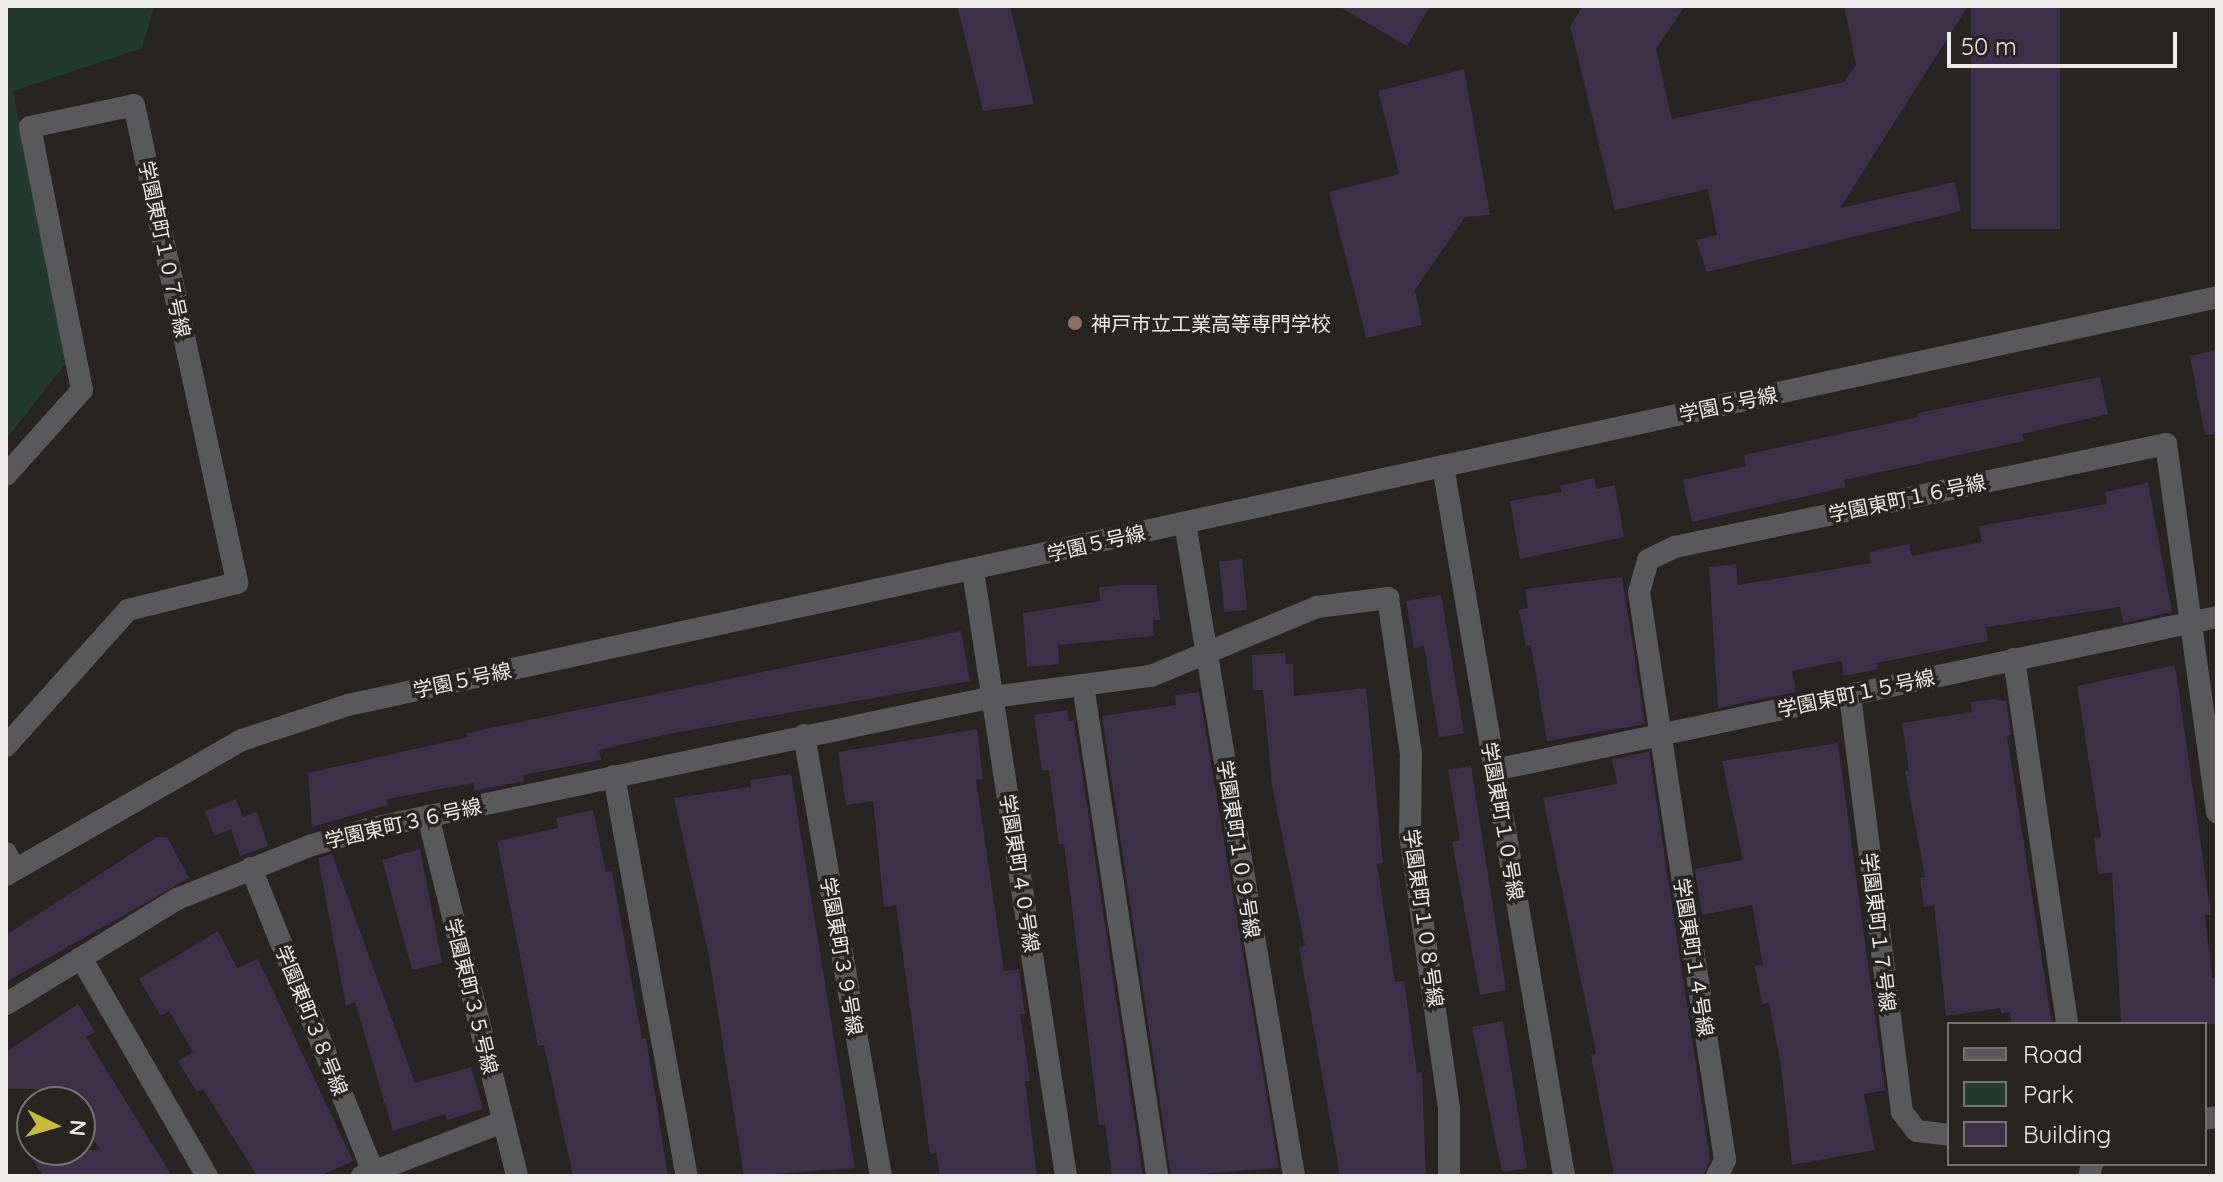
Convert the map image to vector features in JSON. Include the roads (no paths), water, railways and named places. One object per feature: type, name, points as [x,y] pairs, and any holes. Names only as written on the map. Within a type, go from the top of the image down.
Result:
[{"type":"street","name":"学園東町１０７号線","points":[[6,475],[82,390],[30,127],[134,105],[237,583],[128,610],[6,746]]},
{"type":"street","name":"学園５号線","points":[[9,866],[242,740],[348,705],[2217,297]]},
{"type":"street","name":"学園東町１６号線","points":[[1659,735],[1639,592],[1648,560],[1675,547],[2166,444],[2193,622]]},
{"type":"street","name":"学園東町１０号線","points":[[1443,466],[1564,1176]]},
{"type":"street","name":"学園東町１０９号線","points":[[1185,523],[1294,1176]]},
{"type":"street","name":"学園東町４０号線","points":[[973,571],[1066,1176]]},
{"type":"street","name":"学園東町１０８号線","points":[[993,697],[1151,676],[1317,607],[1388,598],[1411,753],[1410,834],[1449,1109],[1449,1176]]},
{"type":"street","name":"学園東町１５号線","points":[[1494,770],[2217,617]]},
{"type":"street","points":[[2193,622],[2217,812]]},
{"type":"street","points":[[2014,659],[2067,1022]]},
{"type":"street","points":[[1083,685],[1157,1176]]},
{"type":"street","name":"学園東町１７号線","points":[[1850,695],[1902,1112],[1917,1131],[1947,1135]]},
{"type":"street","name":"学園東町３６号線","points":[[6,1004],[177,899],[312,845],[428,816],[993,697]]},
{"type":"street","name":"学園東町３９号線","points":[[804,735],[881,1176]]},
{"type":"street","name":"学園東町１４号線","points":[[1659,735],[1725,1160],[1717,1176]]},
{"type":"street","points":[[614,776],[687,1176]]},
{"type":"street","name":"学園東町３５号線","points":[[428,816],[517,1176]]},
{"type":"street","name":"学園東町３８号線","points":[[251,868],[368,1174]]},
{"type":"street","points":[[81,958],[207,1176]]},
{"type":"street","points":[[368,1174],[503,1122]]},
{"type":"place","name":"神戸市立工業高等専門学校","points":[[1075,323]]}]
